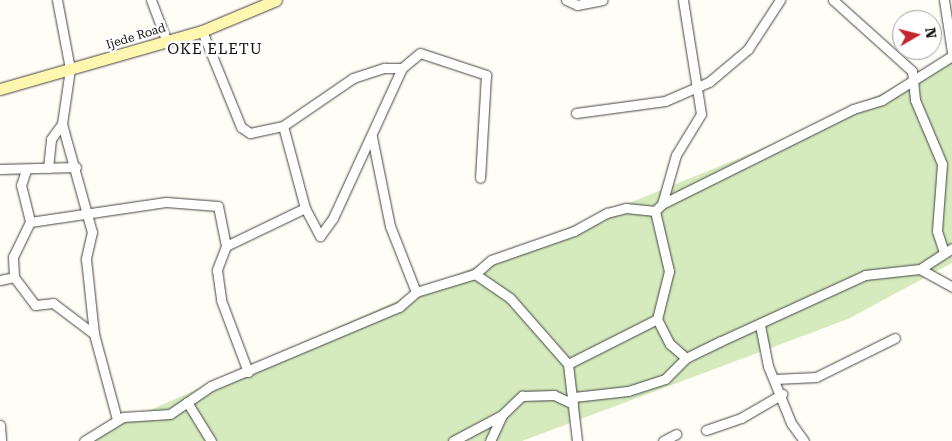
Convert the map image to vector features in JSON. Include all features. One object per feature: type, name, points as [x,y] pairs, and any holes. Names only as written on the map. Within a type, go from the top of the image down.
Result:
[{"type":"main road","name":"Ijede Road","points":[[0,89],[167,42],[276,0]]},
{"type":"street","points":[[57,0],[70,69],[62,124],[76,168],[93,238],[86,259],[94,334],[117,419]]},
{"type":"street","points":[[151,0],[167,42]]},
{"type":"street","points":[[566,0],[576,5],[603,0]]},
{"type":"street","points":[[653,215],[662,204],[676,155],[701,114],[683,0]]},
{"type":"street","points":[[576,113],[665,101],[697,88],[743,54],[780,0]]},
{"type":"street","points":[[490,441],[502,415],[516,398],[529,395],[554,395],[573,400],[628,391],[656,382],[676,372],[686,358],[865,275],[920,269],[948,250],[937,219],[942,164],[915,100],[908,65],[833,0]]},
{"type":"street","points":[[944,0],[952,52]]},
{"type":"street","points":[[202,30],[241,128],[250,133],[283,126],[353,78],[384,68],[402,68]]},
{"type":"street","points":[[283,126],[305,208],[315,234],[325,233],[372,137],[402,68],[420,53],[486,75],[480,178]]},
{"type":"street","points":[[662,204],[913,83],[952,56]]},
{"type":"street","points":[[48,168],[51,139],[62,124]]},
{"type":"street","points":[[372,137],[390,226],[416,292]]},
{"type":"street","points":[[0,169],[76,168]]},
{"type":"street","points":[[26,170],[21,185],[30,222],[13,257],[14,277],[35,305],[53,303],[94,334]]},
{"type":"street","points":[[30,222],[88,215],[166,202],[197,208],[213,205],[220,209],[226,246],[217,270],[222,300],[248,372]]},
{"type":"street","points":[[226,246],[305,208]]},
{"type":"street","points":[[84,441],[117,419],[170,414],[211,386],[248,372],[398,307],[416,292],[475,274],[491,260],[574,231],[614,210],[653,215]]},
{"type":"street","points":[[653,215],[669,271],[657,319],[670,344],[686,358]]},
{"type":"street","points":[[920,269],[952,287]]},
{"type":"street","points":[[475,274],[510,298],[568,364],[577,441]]},
{"type":"street","points":[[0,280],[14,277]]},
{"type":"street","points":[[568,364],[657,319]]},
{"type":"street","points":[[760,325],[768,366],[782,394],[791,422],[804,441]]},
{"type":"street","points":[[775,379],[816,377],[896,338]]},
{"type":"street","points":[[706,430],[741,418],[782,394]]},
{"type":"street","points":[[187,402],[210,441]]},
{"type":"street","points":[[453,441],[502,415]]},
{"type":"street","points":[[0,425],[1,441]]},
{"type":"street","points":[[663,441],[676,434]]},
{"type":"green space","points":[[952,59],[952,263],[848,319],[522,441],[80,441],[492,259],[803,132]]},
{"type":"district","name":"OKE ELETU","points":[[215,50]]}]
